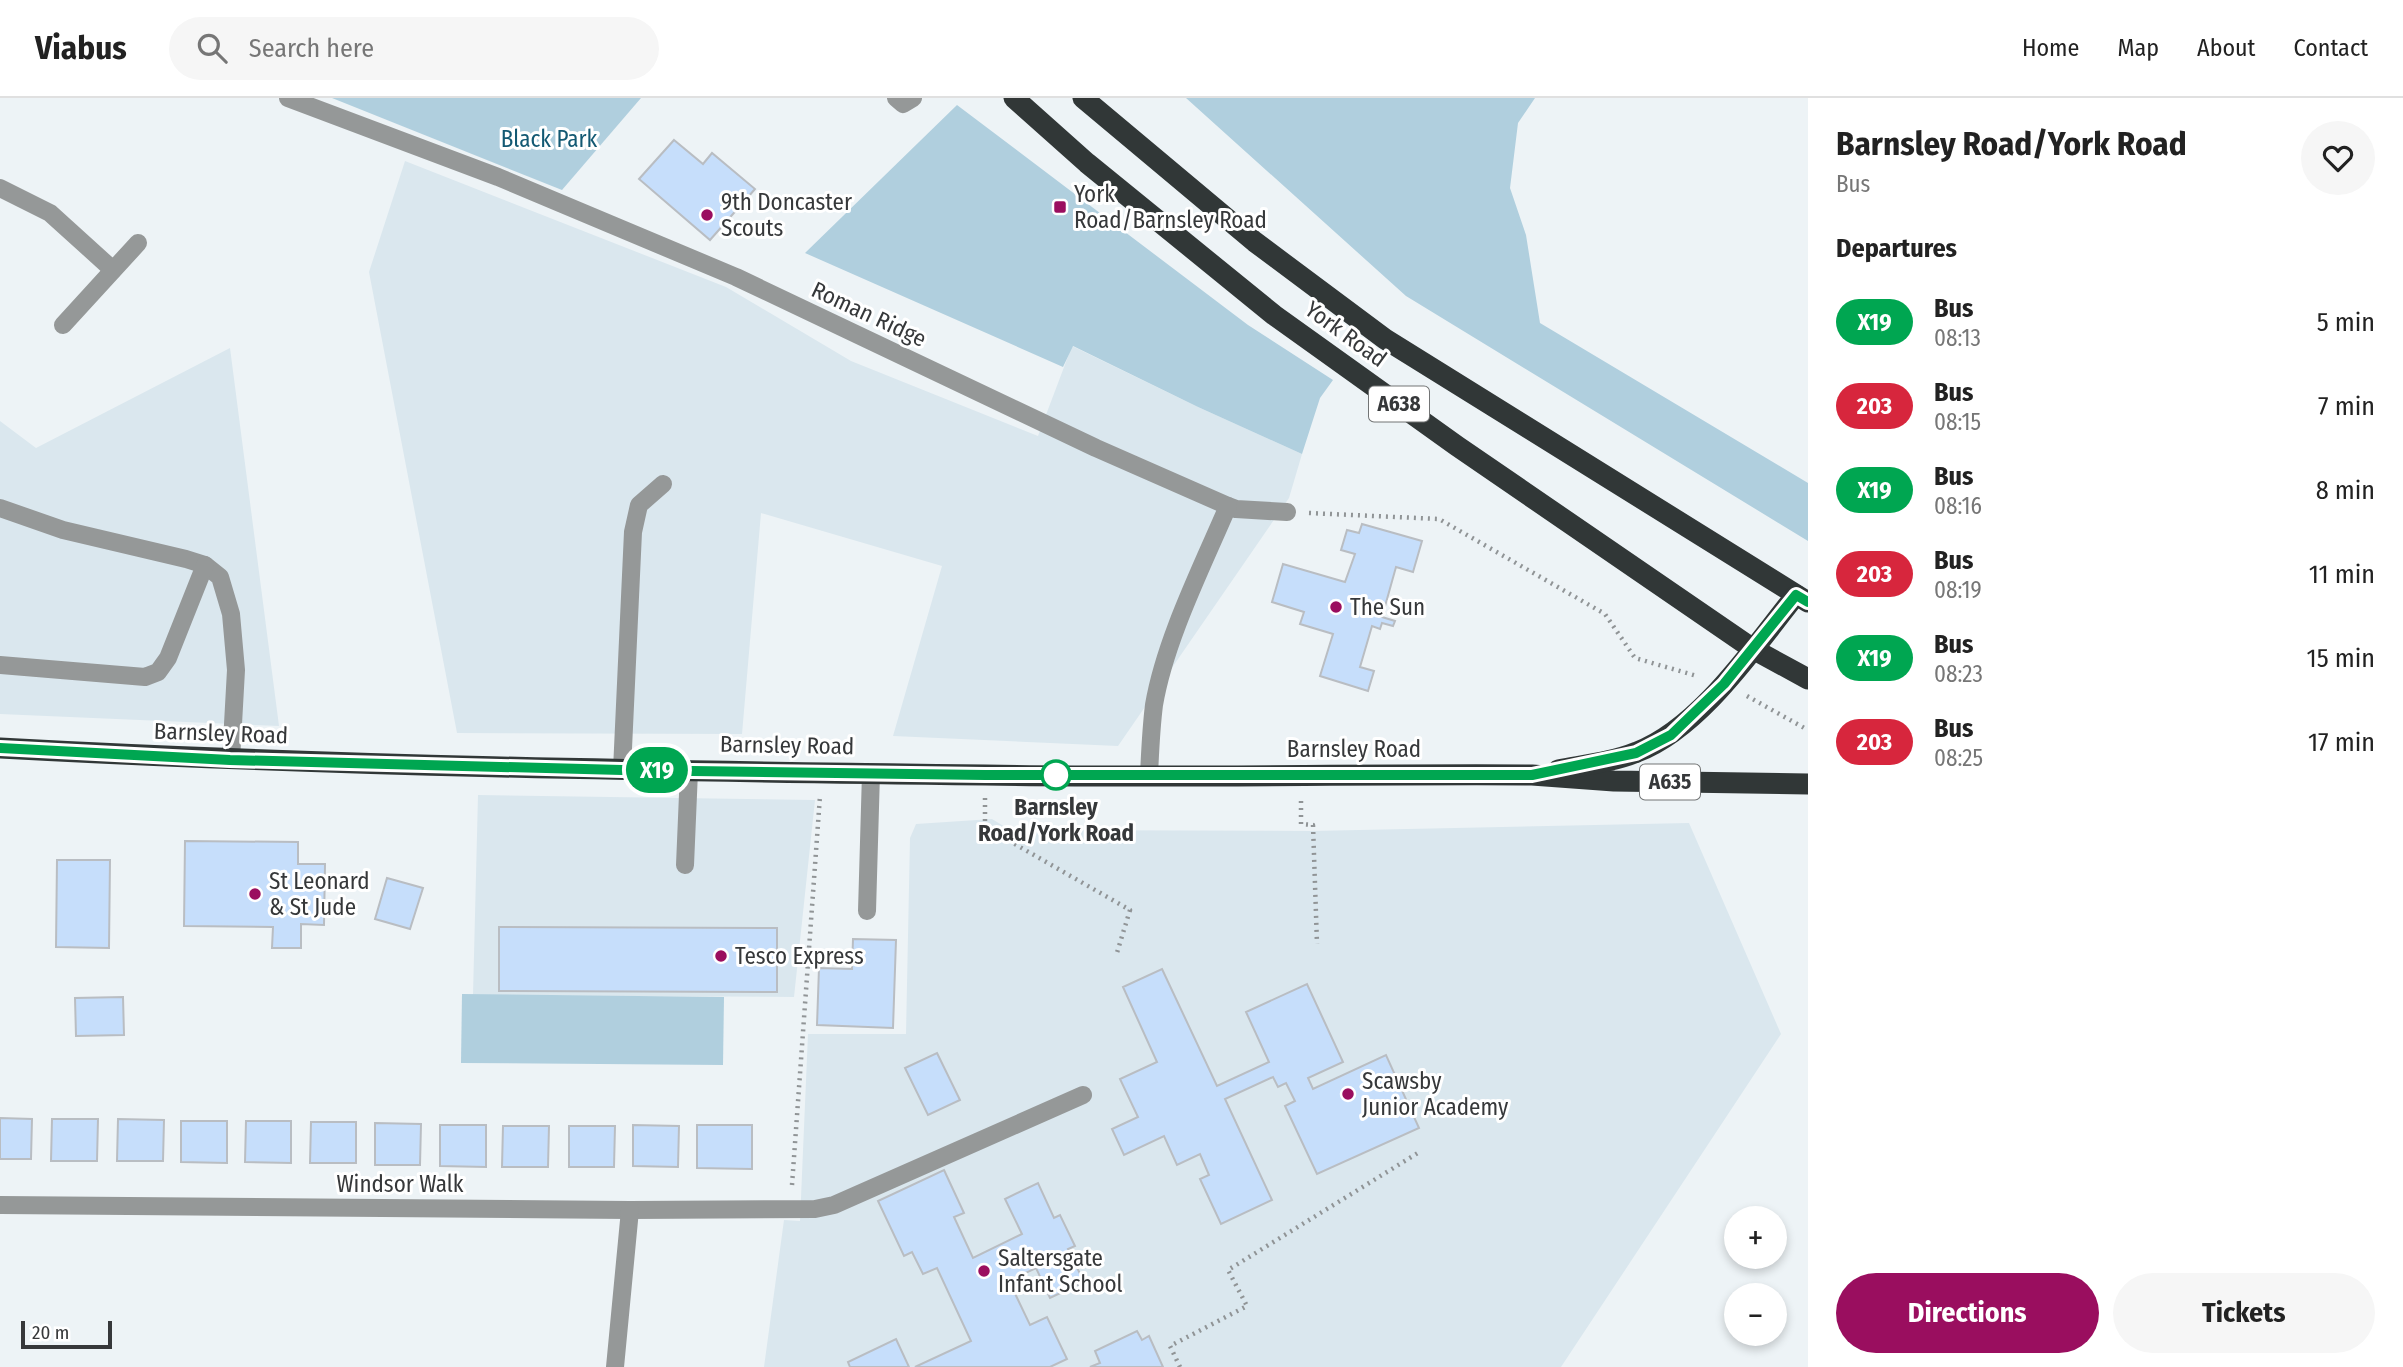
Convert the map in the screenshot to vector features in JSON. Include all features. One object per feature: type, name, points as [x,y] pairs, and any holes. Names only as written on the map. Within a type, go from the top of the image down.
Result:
[{"type":"highway","name":"York Road","points":[[1014,98],[1087,163],[1275,315],[1457,446],[1753,649],[1808,679]]},
{"type":"highway","name":"York Road","points":[[1083,98],[1255,242],[1385,339],[1802,598]]},
{"type":"highway","name":"A635","points":[[1532,775],[1636,753],[1671,735],[1724,684],[1802,598]]},
{"type":"highway","name":"Barnsley Road","points":[[0,748],[230,760],[622,770],[1149,776],[1532,775]]},
{"type":"highway","name":"A635","points":[[1532,775],[1614,781],[1808,784]]},
{"type":"street","name":"Roman Ridge","points":[[288,98],[498,177],[736,277],[1096,449],[1228,506],[1236,509],[1287,512]]},
{"type":"street","points":[[896,98],[903,104],[913,98]]},
{"type":"street","points":[[0,188],[50,213],[113,271]]},
{"type":"street","points":[[63,324],[138,243]]},
{"type":"street","points":[[622,770],[634,532],[639,505],[663,484]]},
{"type":"street","points":[[1149,776],[1155,703],[1163,670],[1173,638],[1228,506]]},
{"type":"street","points":[[0,508],[63,530],[205,565],[220,577],[231,614],[236,670],[230,760]]},
{"type":"street","points":[[0,665],[145,677],[158,672],[168,659],[205,565]]},
{"type":"street","points":[[685,865],[689,771]]},
{"type":"street","points":[[867,911],[871,773]]},
{"type":"street","name":"Windsor Walk","points":[[0,1205],[630,1210],[834,1205],[1083,1095]]},
{"type":"street","points":[[615,1367],[630,1210]]},
{"type":"path","points":[[1287,512],[1439,519],[1605,614],[1634,658],[1724,684],[1808,730]]},
{"type":"path","points":[[796,1208],[822,772]]},
{"type":"path","points":[[985,775],[985,827],[1130,910],[1116,956]]},
{"type":"path","points":[[1301,775],[1301,824],[1314,825],[1317,944]]},
{"type":"path","points":[[1180,1367],[1170,1346],[1247,1306],[1228,1270],[1421,1151]]},
{"type":"shaded area","points":[[405,161],[726,287],[851,361],[1038,436],[1072,346],[1302,454],[1289,498],[1118,746],[893,736],[942,566],[761,513],[742,734],[457,733],[369,272]]},
{"type":"shaded area","points":[[230,348],[279,726],[0,714],[0,421],[36,448]]},
{"type":"shaded area","points":[[478,795],[815,800],[794,997],[473,995]]},
{"type":"shaded area","points":[[992,819],[1010,830],[1312,831],[1689,823],[1781,1034],[1561,1367],[764,1367],[784,1220],[800,1221],[808,1034],[906,1034],[910,838],[916,824]]},
{"type":"green space","name":"Black Park","points":[[332,98],[641,98],[562,190]]},
{"type":"green space","points":[[1186,98],[1535,98],[1518,123],[1510,188],[1526,235],[1540,323],[1808,483],[1808,541],[1406,296]]},
{"type":"green space","points":[[957,105],[1248,325],[1333,380],[1320,398],[1302,454],[1073,346],[1063,367],[805,253]]},
{"type":"green space","points":[[462,994],[724,997],[723,1065],[461,1063]]},
{"type":"building","name":"9th Doncaster Scouts","points":[[674,140],[703,164],[712,153],[755,189],[710,240],[639,179]]},
{"type":"building","name":"The Sun","points":[[1362,524],[1422,541],[1413,572],[1396,567],[1382,617],[1395,621],[1393,626],[1382,623],[1380,629],[1372,626],[1360,667],[1374,671],[1368,691],[1320,676],[1333,634],[1300,624],[1304,612],[1272,602],[1283,564],[1345,582],[1355,554],[1341,550],[1347,530],[1359,533]]},
{"type":"building","name":"St Leonard & St Jude","points":[[185,841],[298,842],[298,864],[325,864],[324,925],[301,924],[301,948],[272,948],[273,927],[184,926]]},
{"type":"building","points":[[57,860],[110,860],[109,948],[56,947]]},
{"type":"building","points":[[387,878],[423,888],[410,929],[375,919]]},
{"type":"building","points":[[499,927],[777,928],[777,992],[499,991]]},
{"type":"building","points":[[853,939],[896,940],[893,1028],[817,1025],[819,968],[852,969]]},
{"type":"building","name":"Scawsby Junior Academy","points":[[1162,969],[1217,1086],[1269,1062],[1246,1012],[1307,984],[1343,1062],[1308,1078],[1313,1089],[1386,1055],[1419,1128],[1317,1174],[1285,1106],[1295,1101],[1286,1083],[1278,1087],[1273,1077],[1225,1099],[1272,1200],[1221,1224],[1200,1179],[1209,1175],[1200,1154],[1177,1165],[1164,1136],[1124,1155],[1112,1129],[1138,1117],[1120,1079],[1157,1062],[1123,987]]},
{"type":"building","points":[[123,997],[124,1035],[76,1036],[75,998]]},
{"type":"building","points":[[937,1053],[960,1100],[928,1115],[905,1068]]},
{"type":"building","points":[[0,1118],[32,1119],[31,1159],[0,1159]]},
{"type":"building","points":[[52,1119],[98,1119],[97,1161],[51,1161]]},
{"type":"building","points":[[118,1119],[164,1120],[163,1161],[117,1161]]},
{"type":"building","points":[[181,1121],[227,1121],[227,1163],[181,1162]]},
{"type":"building","points":[[246,1121],[291,1121],[291,1163],[245,1162]]},
{"type":"building","points":[[311,1122],[356,1122],[356,1163],[310,1163]]},
{"type":"building","points":[[375,1123],[421,1124],[420,1165],[375,1165]]},
{"type":"building","points":[[440,1125],[486,1125],[486,1167],[440,1166]]},
{"type":"building","points":[[633,1125],[679,1126],[678,1167],[633,1166]]},
{"type":"building","points":[[697,1125],[752,1125],[752,1169],[697,1168]]},
{"type":"building","points":[[503,1126],[549,1126],[548,1167],[502,1167]]},
{"type":"building","points":[[569,1126],[615,1126],[614,1167],[569,1167]]},
{"type":"building","name":"Saltersgate Infant School","points":[[944,1170],[964,1213],[954,1217],[973,1258],[1022,1234],[1005,1199],[1038,1183],[1054,1218],[1060,1215],[1075,1246],[1068,1249],[1084,1282],[1050,1298],[1036,1268],[1009,1281],[1030,1325],[1047,1317],[1067,1359],[1050,1367],[915,1367],[971,1341],[937,1268],[923,1274],[912,1252],[904,1256],[878,1201]]},
{"type":"building","points":[[1137,1331],[1142,1340],[1149,1336],[1163,1367],[1090,1367],[1100,1363],[1095,1351]]},
{"type":"building","points":[[896,1339],[909,1367],[850,1367],[848,1362]]},
{"type":"bus line","name":"X19","points":[[0,748],[230,760],[622,770],[985,775],[1532,775],[1636,753],[1671,735],[1724,684],[1796,595],[1808,602]]},
{"type":"place","name":"York Road/Barnsley Road","points":[[1060,207]]},
{"type":"place","name":"9th Doncaster Scouts","points":[[707,215]]},
{"type":"place","name":"The Sun","points":[[1336,607]]},
{"type":"place","name":"Barnsley Road/York Road","points":[[1056,775]]},
{"type":"place","name":"St Leonard & St Jude","points":[[255,894]]},
{"type":"place","name":"Tesco Express","points":[[721,956]]},
{"type":"place","name":"Scawsby Junior Academy","points":[[1348,1094]]},
{"type":"place","name":"Saltersgate Infant School","points":[[984,1271]]}]
